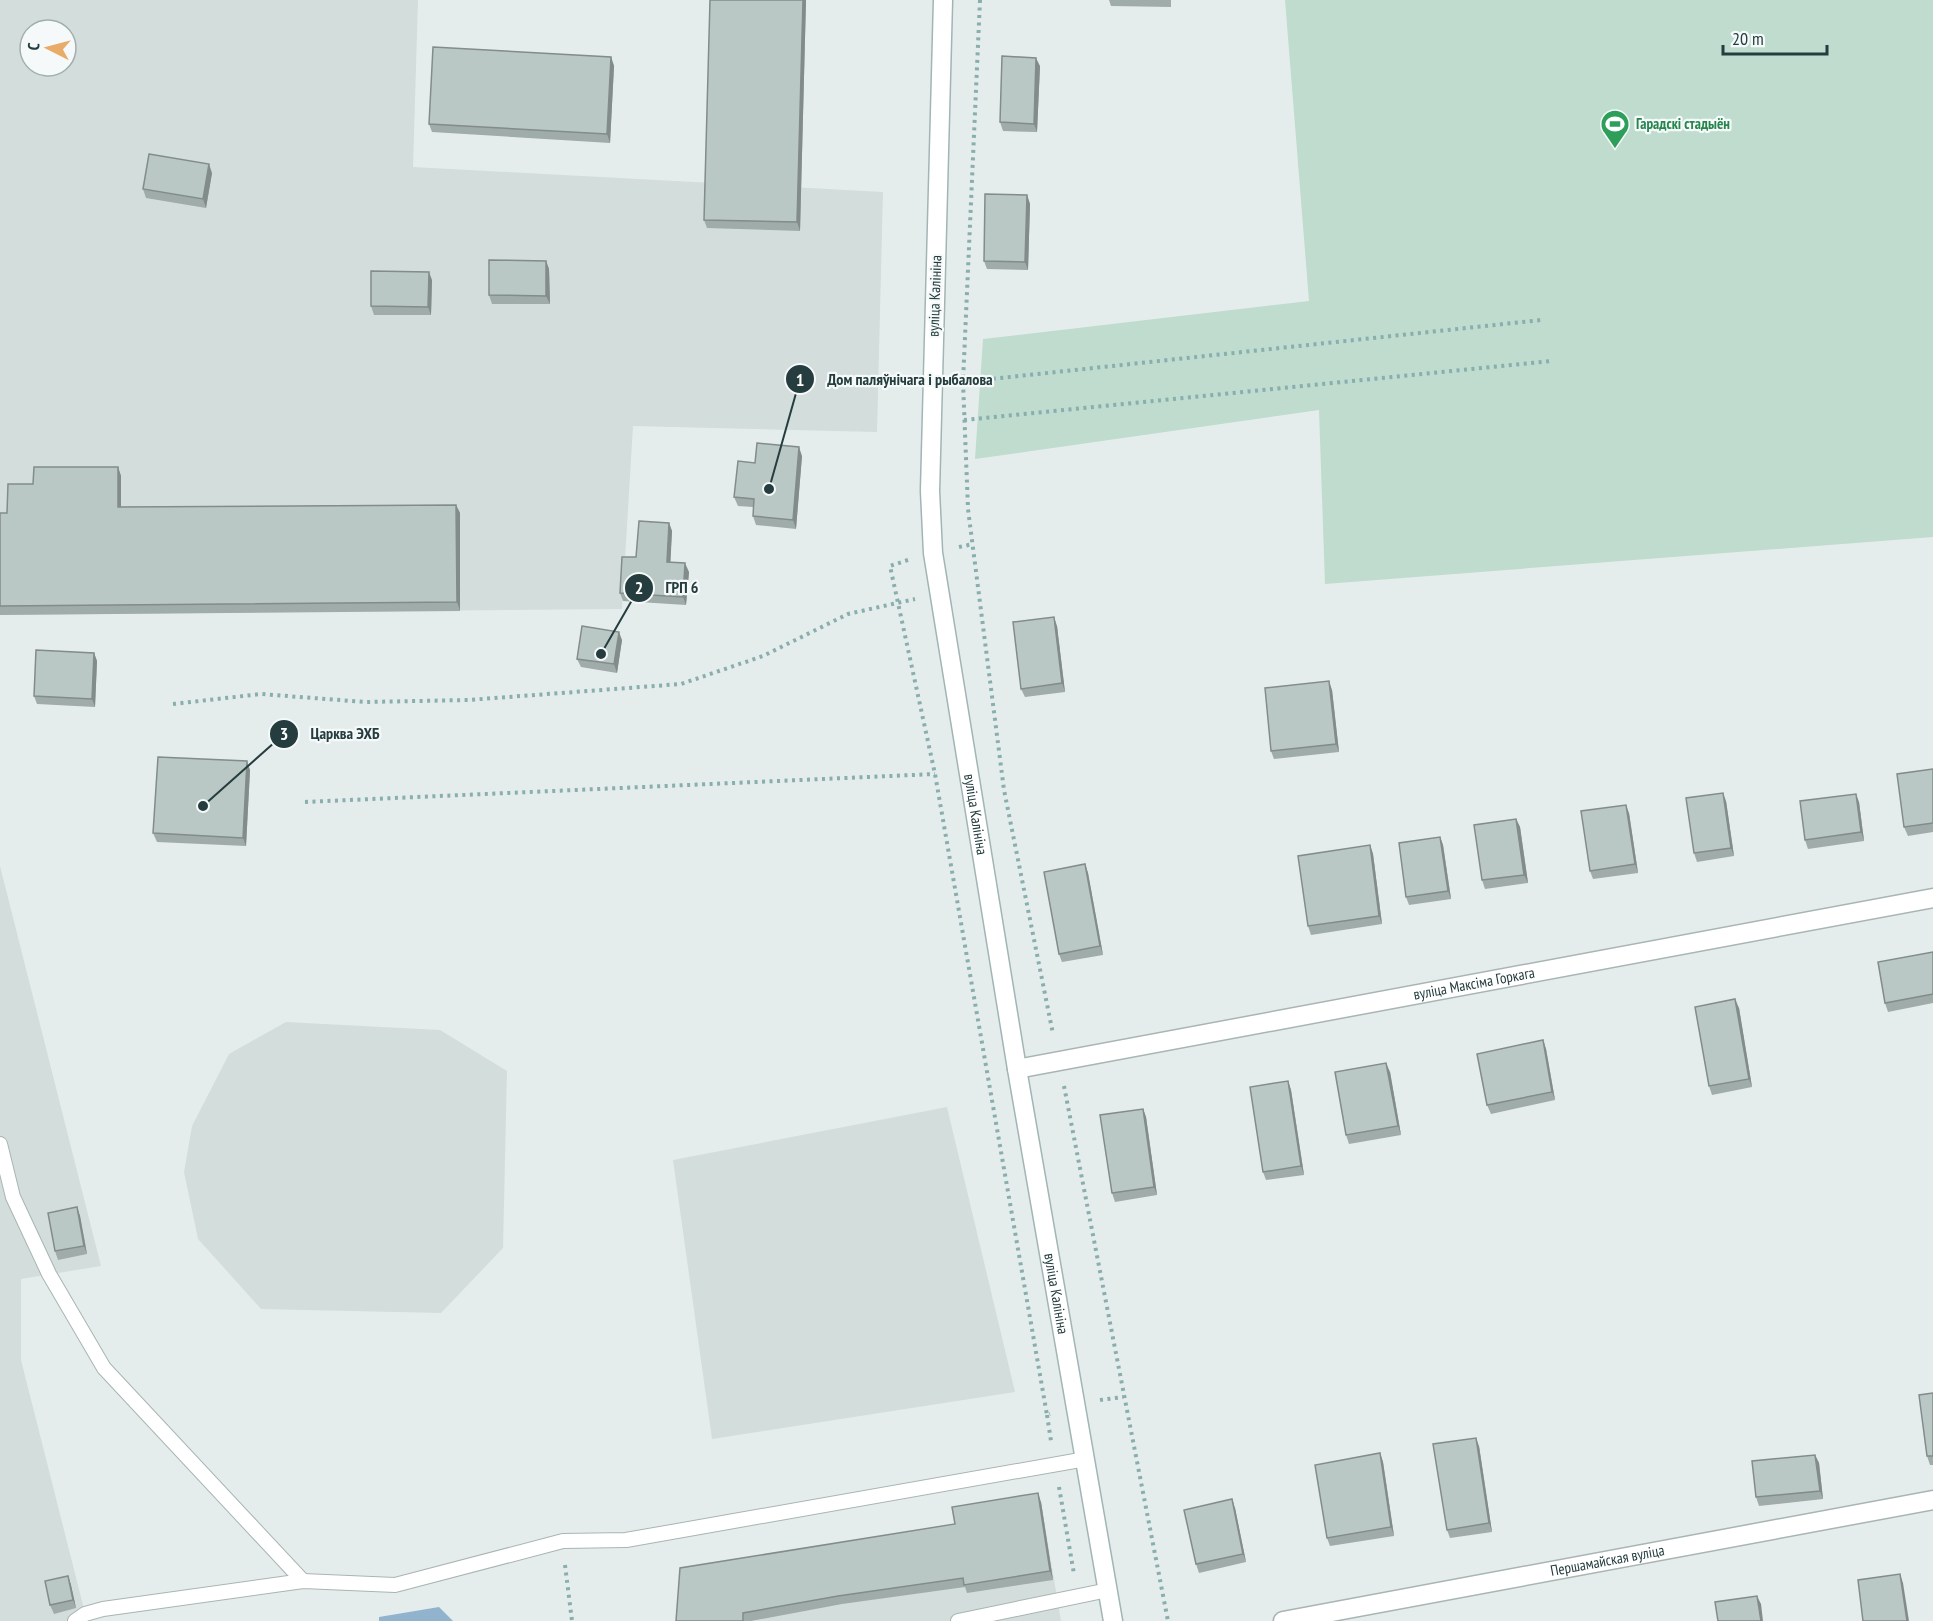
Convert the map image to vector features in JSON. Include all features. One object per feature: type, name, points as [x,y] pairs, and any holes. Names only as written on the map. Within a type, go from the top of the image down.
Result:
[{"type":"main road","name":"вуліца Калініна","points":[[943,0],[930,491],[933,553],[1017,1069],[1113,1621]]},
{"type":"main road","name":"вуліца Максіма Горкага","points":[[1017,1069],[1933,898]]},
{"type":"main road","name":"Першамайская вуліца","points":[[1283,1621],[1933,1500]]},
{"type":"lane","points":[[0,1144],[7,1197],[104,1368],[303,1581]]},
{"type":"lane","points":[[75,1621],[85,1614],[103,1609],[303,1581],[395,1585],[562,1541],[626,1540],[1086,1459]]},
{"type":"lane","points":[[958,1621],[1108,1590]]},
{"type":"path","points":[[980,0],[963,382],[968,508],[1004,790],[1168,1621]]},
{"type":"path","points":[[963,382],[1541,320]]},
{"type":"path","points":[[964,420],[1552,361]]},
{"type":"path","points":[[173,704],[261,694],[365,702],[468,700],[681,684],[763,656],[848,614],[939,593]]},
{"type":"path","points":[[305,802],[935,774]]},
{"type":"path","points":[[1055,1463],[1078,1596]]},
{"type":"path","points":[[562,1541],[572,1621]]},
{"type":"shaded area","points":[[0,0],[418,0],[413,167],[883,192],[877,432],[633,426],[622,609],[0,615]]},
{"type":"shaded area","points":[[0,866],[101,1266],[21,1279],[21,1360],[87,1621],[0,1621]]},
{"type":"shaded area","points":[[286,1022],[440,1030],[507,1071],[503,1248],[441,1313],[261,1309],[198,1239],[184,1172],[192,1126],[229,1054]]},
{"type":"shaded area","points":[[947,1107],[1015,1392],[712,1439],[673,1160]]},
{"type":"shaded area","points":[[1041,1502],[1061,1621],[680,1621],[958,1533],[955,1515]]},
{"type":"green space","name":"Гарадскі стадыён","points":[[1285,0],[1933,0],[1933,537],[1325,584],[1319,410],[975,459],[983,339],[1309,301]]},
{"type":"water","points":[[439,1607],[453,1621],[379,1621],[379,1617]]},
{"type":"building","points":[[710,0],[803,0],[797,222],[704,220]]},
{"type":"building","points":[[433,47],[611,57],[607,134],[429,124]]},
{"type":"building","points":[[1002,56],[1036,58],[1034,124],[1000,122]]},
{"type":"building","points":[[149,154],[209,164],[203,199],[143,189]]},
{"type":"building","points":[[985,194],[1027,195],[1025,262],[984,261]]},
{"type":"building","points":[[489,260],[546,261],[546,296],[489,295]]},
{"type":"building","points":[[371,271],[429,272],[428,307],[371,306]]},
{"type":"building","points":[[757,443],[799,447],[793,520],[753,516],[754,499],[734,497],[738,461],[755,463]]},
{"type":"building","points":[[34,467],[118,467],[118,507],[456,505],[457,602],[0,606],[0,513],[7,513],[8,484],[33,484]]},
{"type":"building","points":[[639,521],[669,523],[667,562],[685,563],[683,597],[620,593],[622,557],[636,557]]},
{"type":"building","points":[[1054,617],[1062,683],[1021,689],[1013,622]]},
{"type":"building","points":[[582,626],[619,632],[614,664],[577,659]]},
{"type":"building","points":[[36,650],[94,653],[92,699],[34,696]]},
{"type":"building","points":[[1329,681],[1336,744],[1271,751],[1265,688]]},
{"type":"building","points":[[158,757],[247,761],[243,838],[153,833]]},
{"type":"building","points":[[1933,769],[1933,823],[1904,827],[1897,774]]},
{"type":"building","points":[[1723,793],[1731,848],[1694,853],[1686,798]]},
{"type":"building","points":[[1856,794],[1861,832],[1805,840],[1800,801]]},
{"type":"building","points":[[1626,805],[1635,864],[1590,871],[1581,811]]},
{"type":"building","points":[[1516,819],[1524,875],[1482,880],[1474,825]]},
{"type":"building","points":[[1440,837],[1448,891],[1406,897],[1399,843]]},
{"type":"building","points":[[1370,845],[1379,916],[1308,926],[1298,856]]},
{"type":"building","points":[[1085,864],[1100,946],[1059,954],[1044,872]]},
{"type":"building","points":[[1933,952],[1933,994],[1885,1003],[1878,962]]},
{"type":"building","points":[[1735,999],[1749,1079],[1709,1086],[1695,1007]]},
{"type":"building","points":[[1543,1040],[1552,1092],[1487,1105],[1477,1054]]},
{"type":"building","points":[[1386,1063],[1398,1126],[1346,1135],[1335,1072]]},
{"type":"building","points":[[1288,1081],[1301,1166],[1263,1172],[1250,1087]]},
{"type":"building","points":[[1143,1109],[1154,1187],[1112,1193],[1100,1115]]},
{"type":"building","points":[[77,1207],[84,1246],[55,1251],[48,1213]]},
{"type":"building","points":[[1933,1393],[1933,1456],[1927,1456],[1919,1395]]},
{"type":"building","points":[[1476,1438],[1489,1523],[1447,1530],[1433,1444]]},
{"type":"building","points":[[1380,1453],[1391,1527],[1327,1538],[1315,1465]]},
{"type":"building","points":[[1815,1455],[1820,1491],[1756,1497],[1752,1461]]},
{"type":"building","points":[[1038,1493],[1050,1571],[964,1585],[963,1578],[838,1596],[743,1613],[743,1621],[676,1621],[680,1568],[955,1524],[952,1507]]},
{"type":"building","points":[[1232,1499],[1243,1554],[1196,1564],[1184,1510]]},
{"type":"building","points":[[1900,1574],[1907,1621],[1863,1621],[1858,1580]]},
{"type":"building","points":[[68,1576],[73,1600],[50,1605],[45,1581]]},
{"type":"building","points":[[1757,1596],[1761,1621],[1718,1621],[1715,1602]]},
{"type":"place","name":"Гарадскі стадыён","points":[[1615,150]]},
{"type":"place","name":"Дом паляўнічага і рыбалова","points":[[769,489]]},
{"type":"place","name":"ГРП 6","points":[[601,654]]},
{"type":"place","name":"Царква ЭХБ","points":[[203,806]]}]
